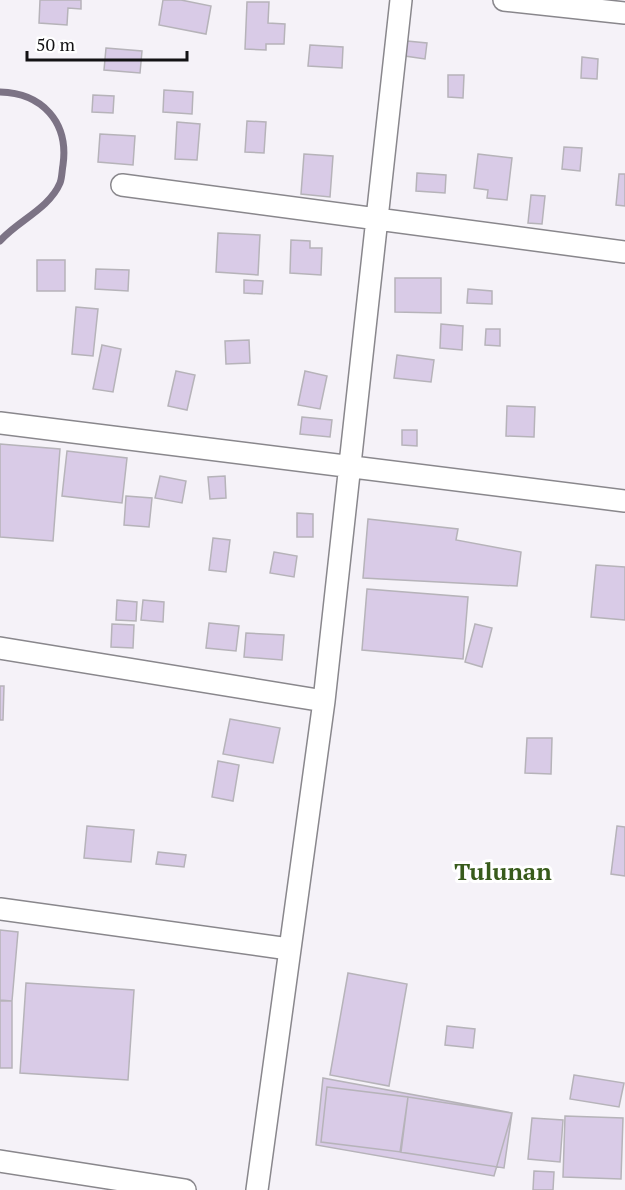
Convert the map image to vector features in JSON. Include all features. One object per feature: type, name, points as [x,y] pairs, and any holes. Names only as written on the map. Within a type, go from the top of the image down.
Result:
[{"type":"street","points":[[257,1190],[324,701],[401,0]]},
{"type":"street","points":[[504,0],[625,13]]},
{"type":"street","points":[[122,184],[625,252]]},
{"type":"street","points":[[0,423],[625,501]]},
{"type":"street","points":[[0,648],[324,701]]},
{"type":"street","points":[[0,909],[289,949]]},
{"type":"street","points":[[0,1161],[185,1190]]},
{"type":"building","points":[[40,0],[81,0],[81,9],[68,8],[67,25],[39,23]]},
{"type":"building","points":[[163,0],[181,0],[211,6],[206,34],[159,25]]},
{"type":"building","points":[[247,2],[269,2],[268,23],[285,24],[284,44],[266,44],[266,50],[245,49]]},
{"type":"building","points":[[407,41],[427,43],[425,59],[405,56]]},
{"type":"building","points":[[310,45],[343,47],[342,68],[308,66]]},
{"type":"building","points":[[106,48],[142,51],[140,73],[104,70]]},
{"type":"building","points":[[582,57],[598,59],[597,79],[581,78]]},
{"type":"building","points":[[448,75],[464,75],[463,98],[448,97]]},
{"type":"building","points":[[164,90],[193,92],[192,114],[163,112]]},
{"type":"building","points":[[93,95],[114,96],[113,113],[92,112]]},
{"type":"building","points":[[247,121],[266,122],[264,153],[245,152]]},
{"type":"building","points":[[177,122],[200,124],[197,160],[175,159]]},
{"type":"building","points":[[100,134],[135,136],[133,165],[98,162]]},
{"type":"building","points":[[564,147],[582,148],[580,171],[562,169]]},
{"type":"building","points":[[304,154],[333,156],[330,197],[301,194]]},
{"type":"building","points":[[478,154],[512,158],[507,200],[487,198],[488,190],[474,188]]},
{"type":"building","points":[[417,173],[446,175],[445,193],[416,191]]},
{"type":"building","points":[[619,174],[625,174],[625,206],[616,205]]},
{"type":"building","points":[[531,195],[545,196],[542,224],[528,223]]},
{"type":"building","points":[[218,233],[260,235],[258,275],[216,272]]},
{"type":"building","points":[[291,240],[310,241],[310,248],[322,248],[321,275],[290,273]]},
{"type":"building","points":[[37,260],[65,260],[65,291],[37,291]]},
{"type":"building","points":[[96,269],[129,270],[128,291],[95,289]]},
{"type":"building","points":[[395,278],[441,278],[441,313],[395,312]]},
{"type":"building","points":[[244,280],[263,281],[262,294],[244,293]]},
{"type":"building","points":[[468,289],[492,291],[492,304],[467,303]]},
{"type":"building","points":[[76,307],[98,309],[93,356],[72,354]]},
{"type":"building","points":[[441,324],[463,326],[462,350],[440,348]]},
{"type":"building","points":[[486,329],[500,329],[500,346],[485,345]]},
{"type":"building","points":[[249,340],[250,363],[226,364],[225,341]]},
{"type":"building","points":[[102,345],[121,349],[113,392],[93,389]]},
{"type":"building","points":[[397,355],[434,360],[431,382],[394,378]]},
{"type":"building","points":[[176,371],[195,375],[187,410],[168,406]]},
{"type":"building","points":[[305,371],[327,376],[320,409],[298,405]]},
{"type":"building","points":[[507,406],[535,407],[534,437],[506,436]]},
{"type":"building","points":[[302,417],[332,420],[330,437],[300,434]]},
{"type":"building","points":[[402,430],[417,430],[417,446],[402,445]]},
{"type":"building","points":[[0,444],[60,449],[53,541],[0,537]]},
{"type":"building","points":[[67,451],[127,458],[122,503],[62,496]]},
{"type":"building","points":[[160,476],[186,481],[182,503],[155,498]]},
{"type":"building","points":[[225,476],[226,498],[210,499],[208,477]]},
{"type":"building","points":[[126,496],[152,498],[149,527],[124,525]]},
{"type":"building","points":[[297,513],[313,514],[313,537],[297,537]]},
{"type":"building","points":[[368,519],[458,529],[456,540],[521,552],[517,586],[363,578]]},
{"type":"building","points":[[213,538],[230,540],[226,572],[209,570]]},
{"type":"building","points":[[274,552],[297,556],[294,577],[270,573]]},
{"type":"building","points":[[596,565],[625,567],[625,620],[591,617]]},
{"type":"building","points":[[367,589],[468,597],[463,659],[362,650]]},
{"type":"building","points":[[117,600],[137,602],[136,621],[116,620]]},
{"type":"building","points":[[143,600],[164,602],[163,622],[141,620]]},
{"type":"building","points":[[209,623],[239,626],[236,651],[206,648]]},
{"type":"building","points":[[112,624],[134,625],[133,648],[111,647]]},
{"type":"building","points":[[475,624],[492,628],[482,667],[465,662]]},
{"type":"building","points":[[246,633],[284,635],[282,660],[244,657]]},
{"type":"building","points":[[0,686],[4,686],[3,720],[0,720]]},
{"type":"building","points":[[230,719],[280,728],[273,763],[223,754]]},
{"type":"building","points":[[527,738],[552,738],[551,774],[525,773]]},
{"type":"building","points":[[218,761],[239,765],[233,801],[212,797]]},
{"type":"building","points":[[87,826],[134,830],[131,862],[84,858]]},
{"type":"building","points":[[617,826],[625,827],[625,876],[611,874]]},
{"type":"building","points":[[158,852],[186,855],[184,867],[156,864]]},
{"type":"building","points":[[0,930],[18,932],[12,1001],[0,1000]]},
{"type":"building","points":[[348,973],[407,984],[389,1086],[330,1075]]},
{"type":"building","points":[[26,983],[134,990],[128,1080],[20,1073]]},
{"type":"building","points":[[0,1001],[12,1001],[12,1068],[0,1068]]},
{"type":"building","points":[[447,1026],[475,1029],[473,1048],[445,1045]]},
{"type":"building","points":[[574,1075],[624,1083],[619,1107],[570,1099]]},
{"type":"building","points":[[323,1078],[512,1113],[494,1176],[316,1145]]},
{"type":"building","points":[[327,1087],[408,1097],[401,1152],[321,1142]]},
{"type":"building","points":[[408,1097],[512,1113],[504,1168],[400,1152]]},
{"type":"building","points":[[565,1116],[623,1118],[621,1179],[563,1177]]},
{"type":"building","points":[[532,1118],[563,1120],[560,1162],[528,1159]]},
{"type":"building","points":[[534,1171],[554,1172],[553,1190],[533,1190]]},
{"type":"waterway","points":[[0,92],[28,98],[40,104],[50,113],[62,136],[64,150],[61,179],[55,192],[41,208],[0,241]]},
{"type":"district","name":"Tulunan","points":[[503,871]]}]
